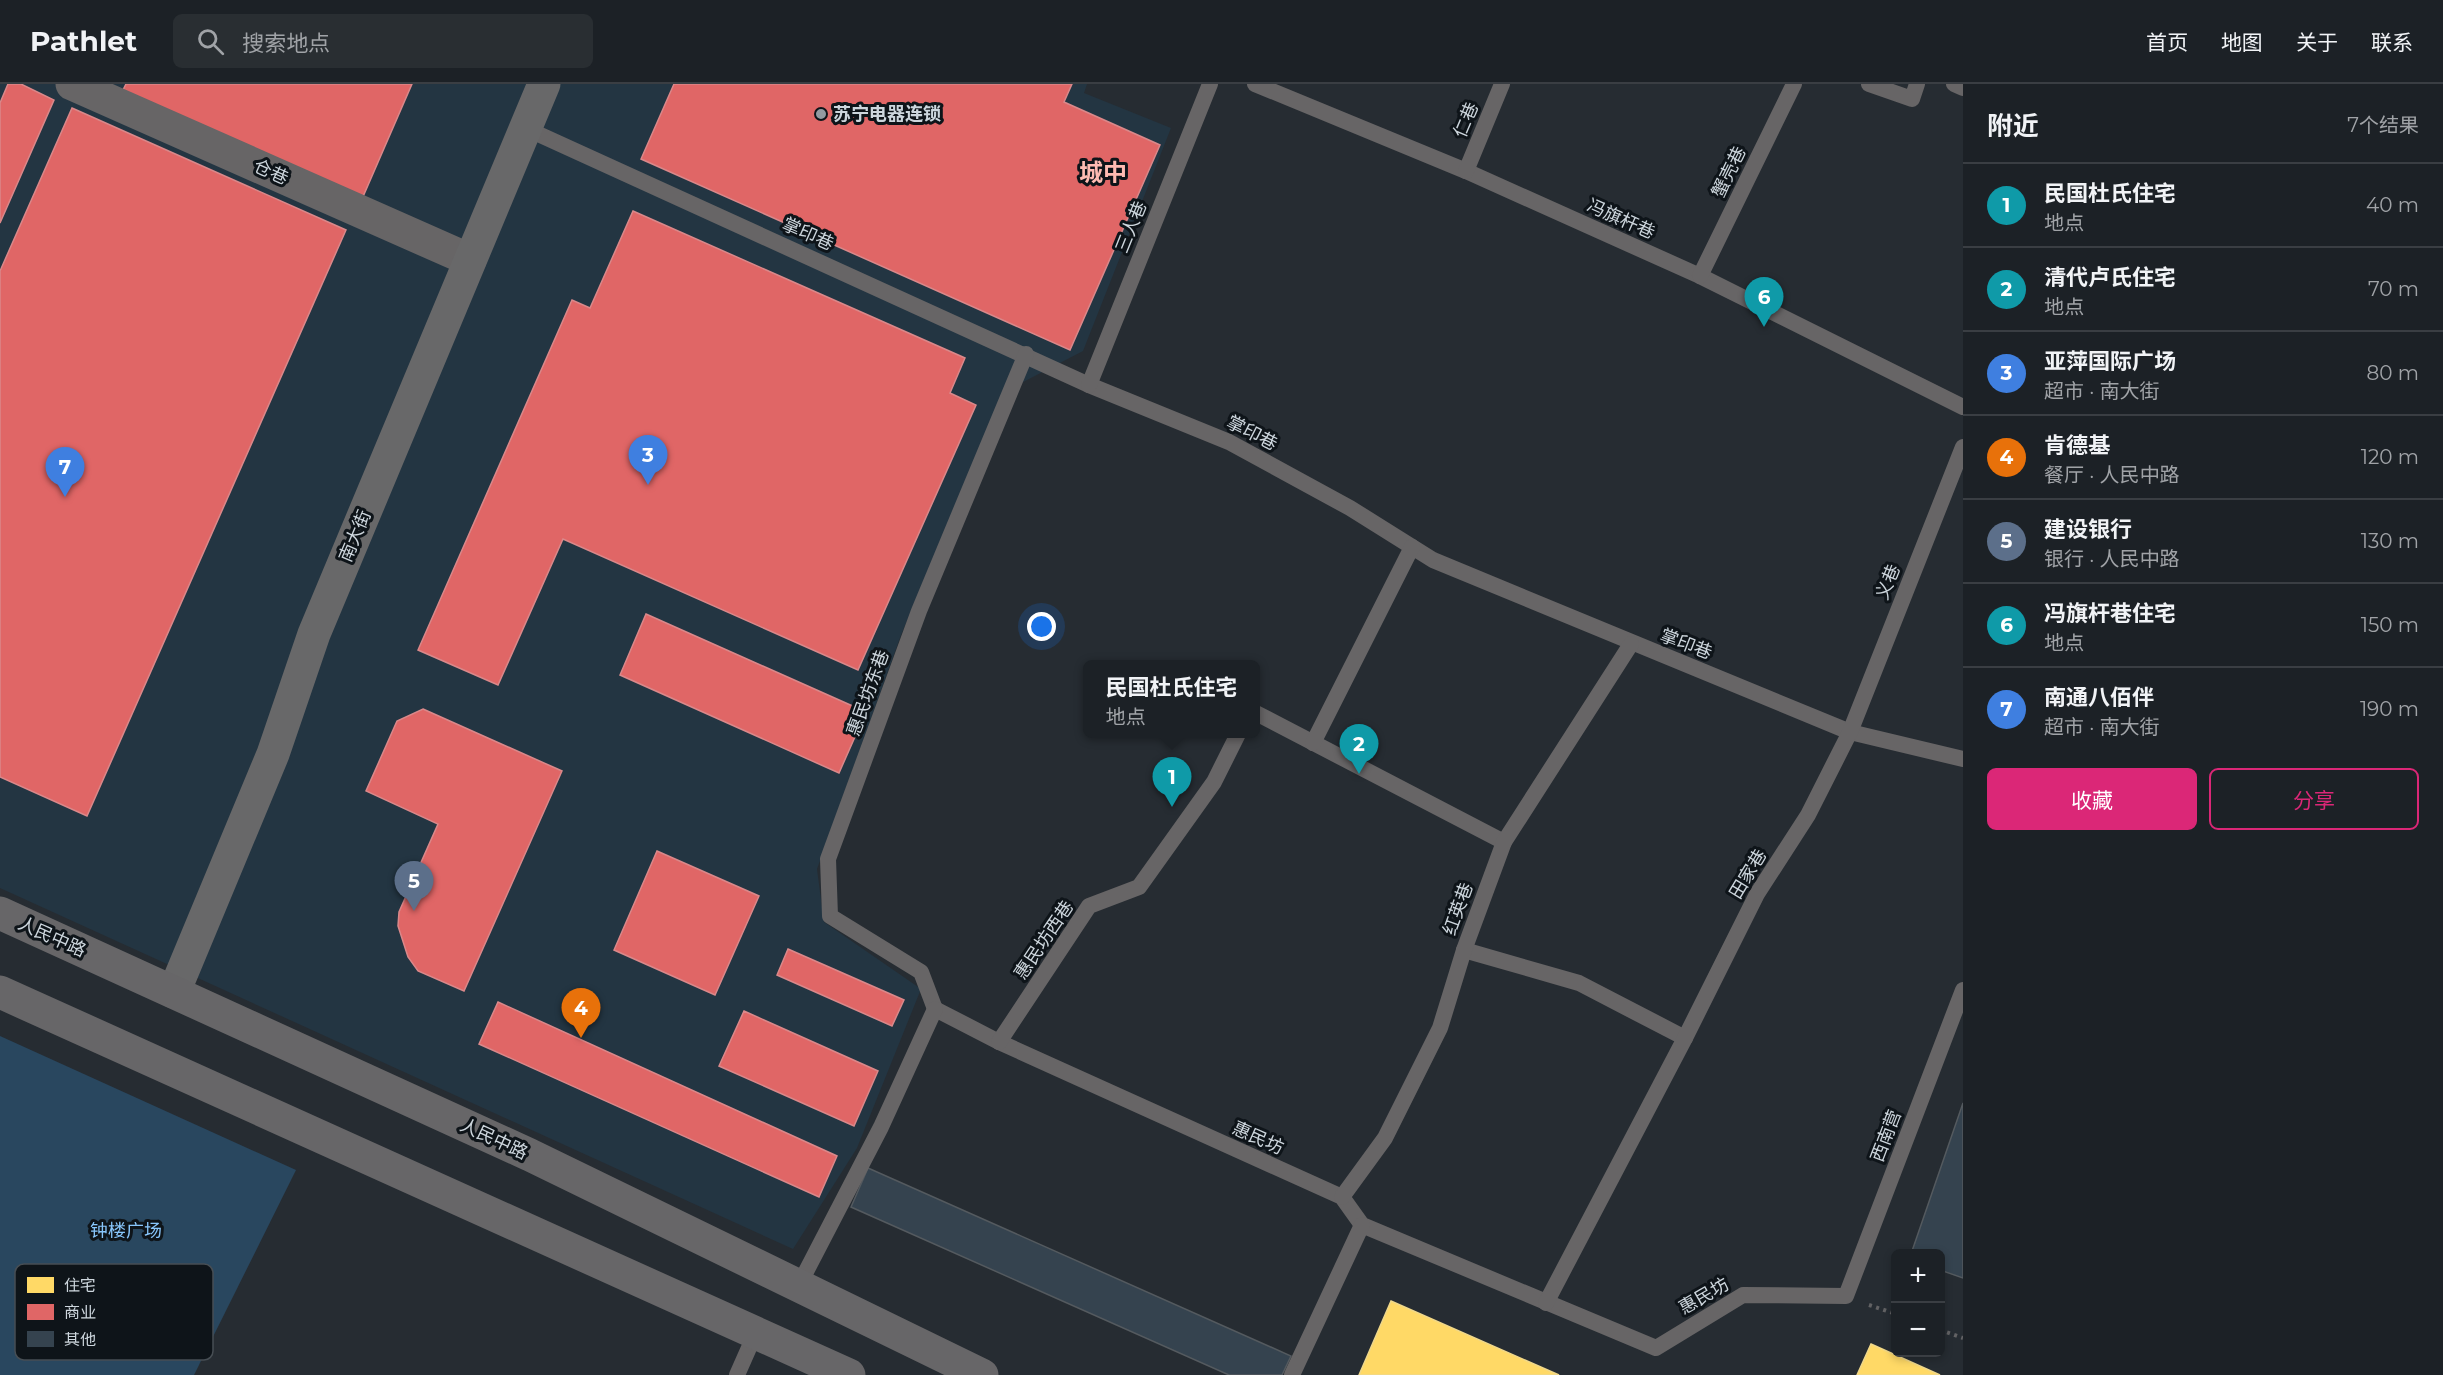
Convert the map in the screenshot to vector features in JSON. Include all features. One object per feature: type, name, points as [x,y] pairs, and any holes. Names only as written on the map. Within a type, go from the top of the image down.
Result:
[{"type":"main road","name":"南大街","points":[[174,992],[273,754],[314,634],[544,84]]},
{"type":"main road","name":"人民中路","points":[[0,913],[530,1155],[982,1375]]},
{"type":"main road","points":[[0,992],[849,1375]]},
{"type":"street","name":"仓巷","points":[[72,84],[470,260]]},
{"type":"lane","name":"三人巷","points":[[1089,385],[1210,84]]},
{"type":"lane","name":"冯旗杆巷","points":[[1255,84],[1466,171],[1700,276],[1963,407]]},
{"type":"lane","name":"仁巷","points":[[1466,171],[1502,84]]},
{"type":"lane","name":"蟹壳巷","points":[[1700,276],[1794,84]]},
{"type":"lane","points":[[1869,84],[1912,99],[1917,84]]},
{"type":"lane","points":[[1954,84],[1963,88]]},
{"type":"lane","name":"掌印巷","points":[[525,128],[1026,354],[1089,385],[1228,442],[1350,508],[1433,560],[1631,644],[1728,681],[1850,732],[1963,759]]},
{"type":"lane","name":"惠民坊东巷","points":[[935,1009],[921,972],[830,916],[828,859],[919,611],[1026,354]]},
{"type":"lane","name":"义巷","points":[[1850,732],[1963,447]]},
{"type":"lane","points":[[1313,743],[1412,547]]},
{"type":"lane","name":"红英巷","points":[[1342,1197],[1385,1137],[1440,1028],[1464,950],[1504,843],[1631,644]]},
{"type":"lane","points":[[1260,716],[1504,843]]},
{"type":"lane","name":"田家巷","points":[[1546,1303],[1685,1038],[1757,894],[1808,815],[1850,732]]},
{"type":"lane","name":"惠民坊西巷","points":[[999,1042],[1089,906],[1139,886],[1214,782],[1236,738]]},
{"type":"lane","points":[[1464,950],[1579,983],[1685,1038]]},
{"type":"lane","name":"西南营","points":[[1845,1296],[1963,990]]},
{"type":"lane","points":[[798,1287],[881,1126],[935,1009]]},
{"type":"lane","name":"惠民坊","points":[[935,1009],[999,1042],[1342,1197]]},
{"type":"lane","points":[[1292,1375],[1362,1225],[1342,1197]]},
{"type":"lane","name":"惠民坊","points":[[1362,1225],[1656,1348],[1743,1295],[1845,1296]]},
{"type":"lane","points":[[736,1375],[756,1332]]},
{"type":"path","points":[[1945,1331],[1963,1338]]},
{"type":"shaded area","points":[[0,84],[1087,84],[1084,93],[1171,128],[1083,351],[1002,393],[901,635],[817,869],[824,922],[921,989],[857,1148],[793,1249],[0,888]]},
{"type":"green space","name":"钟楼广场","points":[[0,1036],[296,1170],[213,1337],[213,1264],[15,1264],[15,1360],[201,1360],[194,1375],[0,1375]]},
{"type":"building: 住宅","points":[[1391,1301],[1559,1375],[1359,1375]]},
{"type":"building: 住宅","points":[[1871,1344],[1891,1353],[1891,1357],[1900,1357],[1940,1375],[1857,1375]]},
{"type":"building: 商业","points":[[8,84],[21,84],[54,100],[0,223],[0,103]]},
{"type":"building: 商业","points":[[126,84],[412,84],[362,199],[122,92]]},
{"type":"building: 商业","points":[[674,84],[1072,84],[1064,102],[1160,145],[1070,350],[641,159]]},
{"type":"building: 商业","points":[[72,108],[346,230],[87,816],[0,777],[0,271]]},
{"type":"building: 商业","points":[[633,211],[965,358],[950,393],[976,405],[858,670],[563,539],[498,685],[418,650],[572,300],[590,308]]},
{"type":"building: 商业","points":[[646,614],[866,712],[839,773],[620,675]]},
{"type":"building: 商业","points":[[423,709],[562,771],[464,991],[418,971],[408,957],[398,926],[399,912],[438,824],[366,791],[397,721]]},
{"type":"building: 商业","points":[[657,851],[759,896],[715,995],[614,950]]},
{"type":"building: 商业","points":[[788,949],[904,1000],[892,1026],[777,975]]},
{"type":"building: 商业","points":[[498,1002],[837,1156],[819,1197],[479,1044]]},
{"type":"building: 商业","points":[[744,1011],[878,1071],[854,1126],[719,1066]]},
{"type":"building: 其他","points":[[1963,1103],[1963,1278],[1945,1272],[1945,1249],[1913,1249]]},
{"type":"building: 其他","points":[[868,1168],[1291,1356],[1282,1375],[1229,1375],[851,1207]]},
{"type":"place","name":"苏宁电器连锁","points":[[821,114]]},
{"type":"place","name":"冯旗杆巷住宅","points":[[1764,327]]},
{"type":"place","name":"亚萍国际广场","points":[[648,485]]},
{"type":"place","name":"南通八佰伴","points":[[65,497]]},
{"type":"place","name":"清代卢氏住宅","points":[[1359,774]]},
{"type":"place","name":"民国杜氏住宅","points":[[1172,807]]},
{"type":"place","name":"建设银行","points":[[414,911]]},
{"type":"place","name":"肯德基","points":[[581,1038]]},
{"type":"district","name":"城中","points":[[1103,173]]}]
